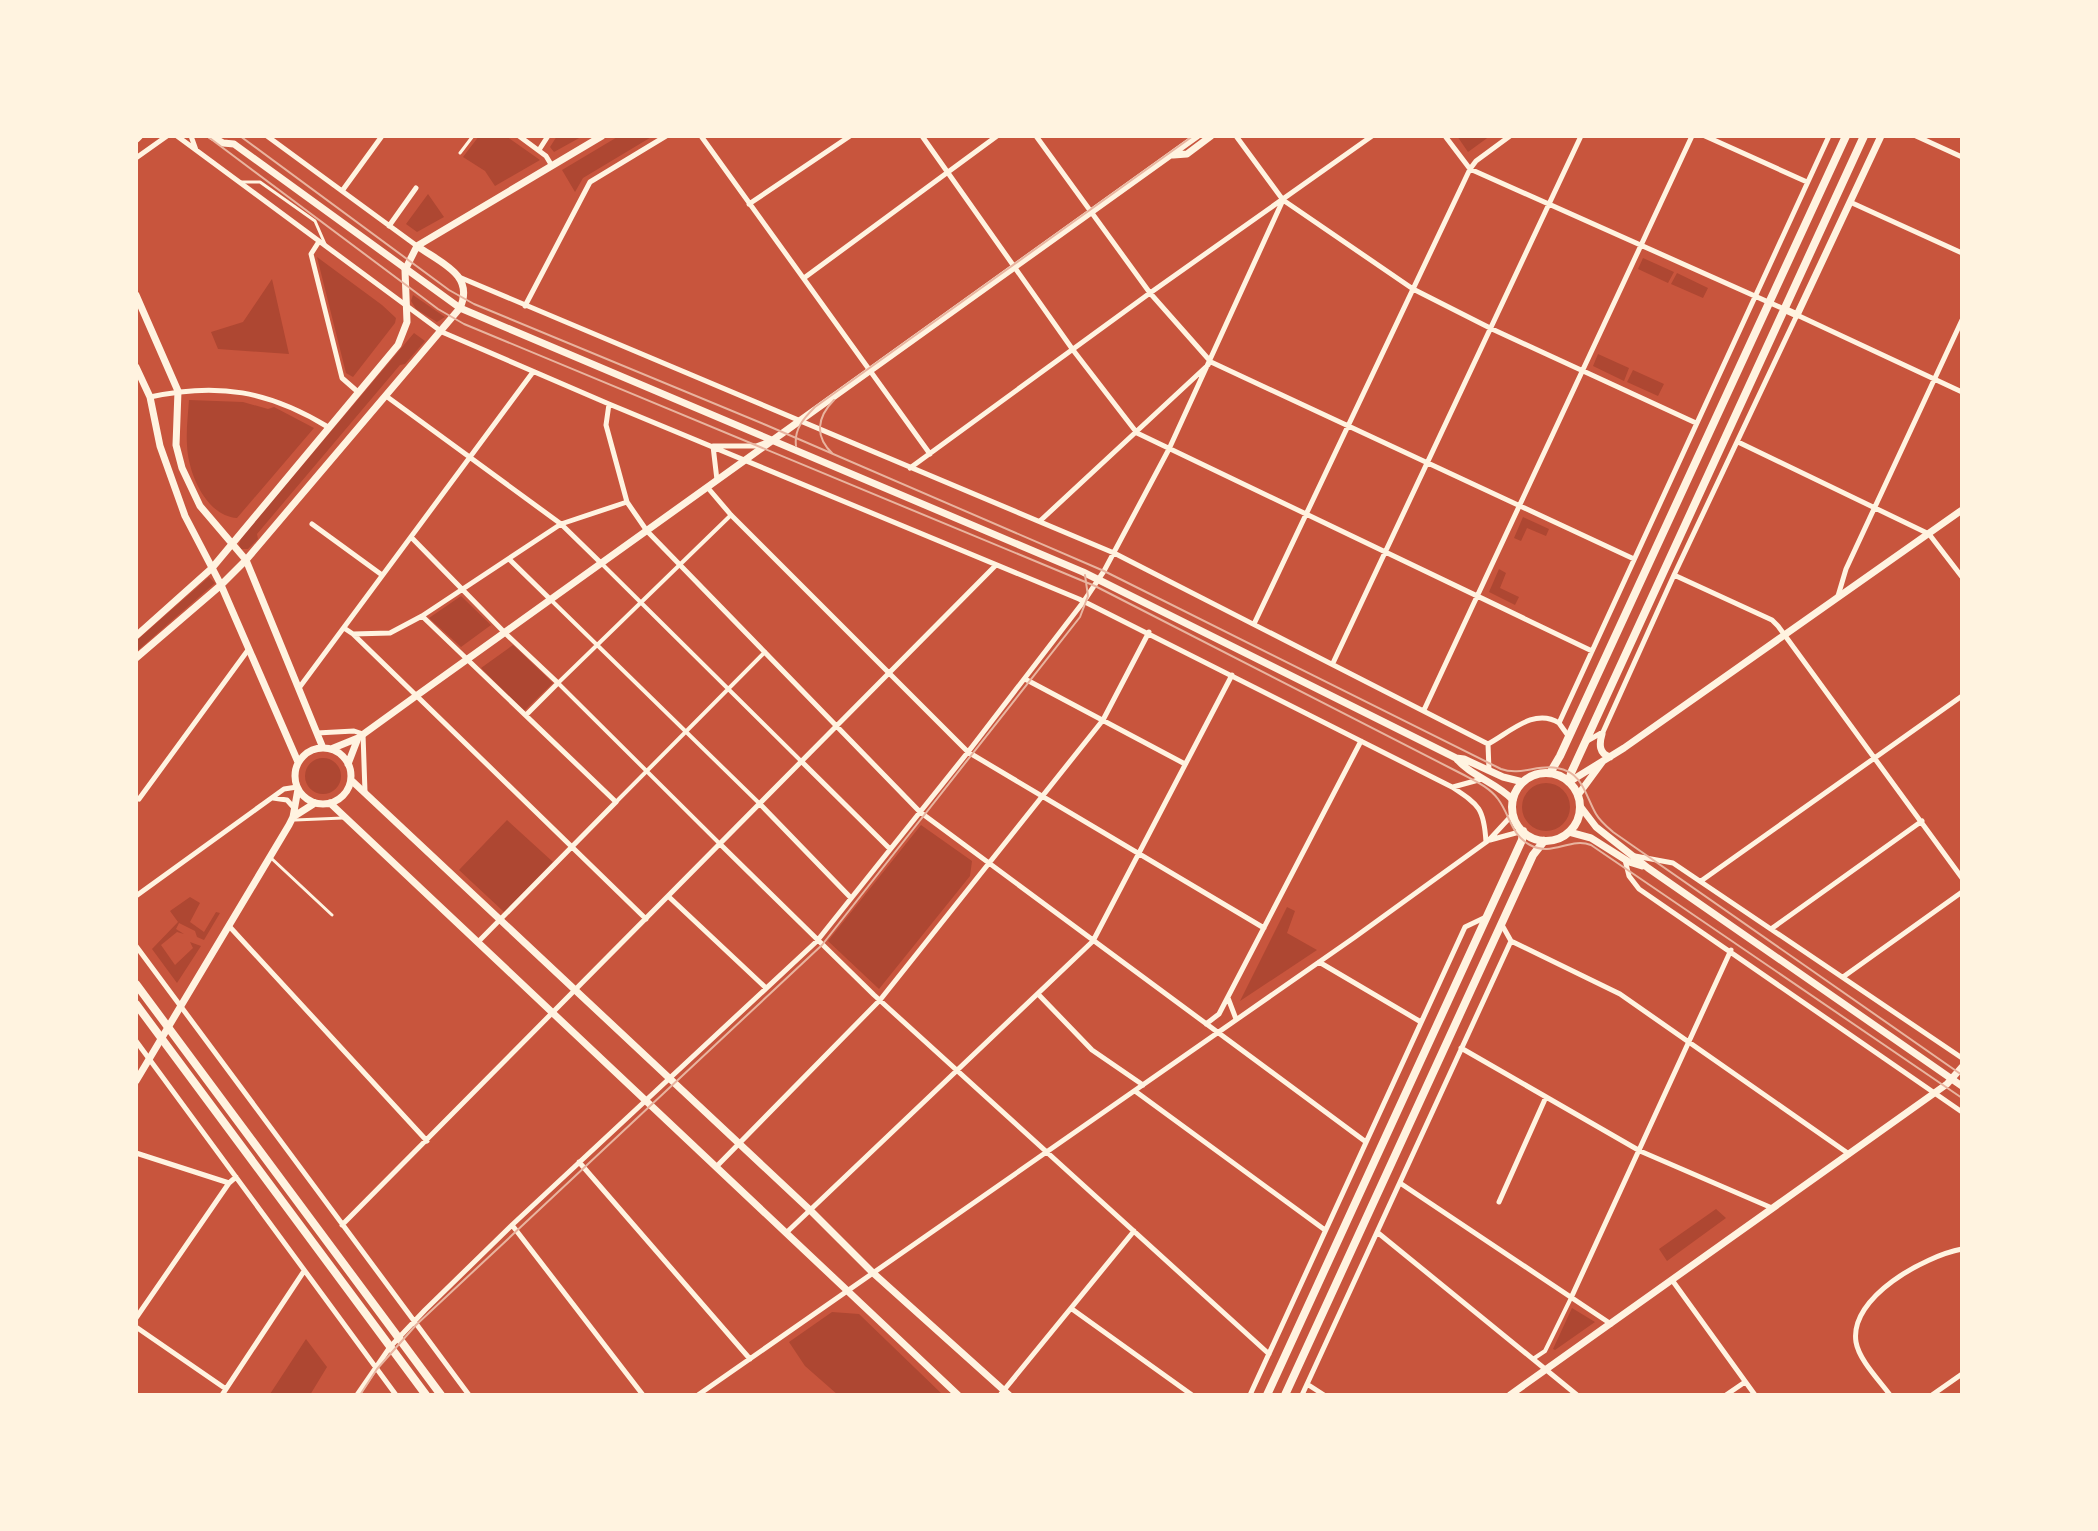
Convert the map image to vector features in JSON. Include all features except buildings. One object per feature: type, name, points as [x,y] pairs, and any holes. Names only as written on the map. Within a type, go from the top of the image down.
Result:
[{"type":"main road","points":[[1550,773],[1846,136]]},
{"type":"main road","points":[[1569,782],[1864,136]]},
{"type":"main road","points":[[1550,773],[1569,782],[1578,795],[1580,806],[1575,825],[1569,832],[1544,841],[1523,831],[1513,814],[1513,800],[1523,782],[1532,776],[1550,773]]},
{"type":"main road","points":[[1267,1395],[1522,840],[1523,831]]},
{"type":"main road","points":[[1285,1395],[1533,855],[1544,841]]},
{"type":"main road","points":[[136,984],[441,1395]]},
{"type":"main road","points":[[136,1004],[426,1395]]},
{"type":"street","points":[[136,158],[167,136]]},
{"type":"street","points":[[177,136],[442,332],[1084,601],[1149,632],[1452,787],[1475,802],[1482,811],[1488,841]]},
{"type":"street","points":[[191,136],[196,151]]},
{"type":"street","points":[[211,136],[223,143],[232,140],[460,308],[1099,579],[1456,758],[1464,759],[1487,774],[1513,800]]},
{"type":"street","points":[[267,136],[459,277],[1114,553],[1488,744]]},
{"type":"street","points":[[342,191],[382,136]]},
{"type":"street","points":[[519,136],[539,150],[552,166]]},
{"type":"street","points":[[539,150],[548,136]]},
{"type":"street","points":[[136,636],[212,568],[403,337],[407,322],[405,270],[417,246],[602,136]]},
{"type":"street","points":[[525,306],[590,182],[666,136]]},
{"type":"street","points":[[701,136],[930,454]]},
{"type":"street","points":[[749,204],[850,136]]},
{"type":"street","points":[[922,136],[1073,350],[1137,433],[1592,651]]},
{"type":"street","points":[[804,278],[997,136]]},
{"type":"street","points":[[1036,136],[1150,293],[1211,362],[1634,559]]},
{"type":"street","points":[[136,1081],[293,815],[298,788],[295,774],[298,762],[309,751],[360,736],[1197,136]]},
{"type":"street","points":[[1171,155],[1187,154],[1211,136]]},
{"type":"street","points":[[1236,136],[1283,200],[1413,289],[1696,423]]},
{"type":"street","points":[[910,468],[1372,136]]},
{"type":"street","points":[[1445,136],[1470,169],[1962,392]]},
{"type":"street","points":[[1254,624],[1470,169],[1510,136]]},
{"type":"street","points":[[1333,664],[1581,136]]},
{"type":"street","points":[[1424,710],[1692,136]]},
{"type":"street","points":[[1705,136],[1807,182]]},
{"type":"street","points":[[1559,723],[1829,136]]},
{"type":"street","points":[[1607,759],[1601,749],[1602,734],[1881,136]]},
{"type":"street","points":[[1916,136],[1962,157]]},
{"type":"street","points":[[389,226],[416,188]]},
{"type":"street","points":[[357,1395],[375,1366],[413,1322],[512,1225],[817,941],[1025,679],[1084,601],[1114,553],[1211,362],[1283,200]]},
{"type":"street","points":[[1850,201],[1962,253]]},
{"type":"street","points":[[318,242],[311,254],[342,378],[358,392]]},
{"type":"street","points":[[136,658],[246,560],[442,332],[460,308],[465,287],[459,277]]},
{"type":"street","points":[[136,295],[178,391],[176,445],[182,468],[200,506],[246,560],[316,733],[327,748],[344,757],[351,780],[810,1210],[872,1272],[1005,1393],[1134,1231]]},
{"type":"street","points":[[1838,597],[1846,569],[1962,320]]},
{"type":"street","points":[[1040,521],[1211,362]]},
{"type":"street","points":[[136,367],[150,397],[169,477],[221,585],[298,762]]},
{"type":"street","points":[[299,689],[533,372]]},
{"type":"street","points":[[150,397],[178,391],[252,393],[288,405],[328,427]]},
{"type":"street","points":[[386,396],[561,524],[890,849]]},
{"type":"street","points":[[609,404],[606,425],[627,502],[647,531],[920,812],[1366,1142]]},
{"type":"street","points":[[713,446],[756,446],[774,440]]},
{"type":"street","points":[[1738,442],[1929,534],[1962,577]]},
{"type":"street","points":[[713,446],[717,481]]},
{"type":"street","points":[[708,488],[731,515],[968,752],[1264,928]]},
{"type":"street","points":[[353,634],[390,633],[422,616],[561,524],[627,502]]},
{"type":"street","points":[[1569,782],[1607,759],[1962,510]]},
{"type":"street","points":[[526,715],[731,515]]},
{"type":"street","points":[[312,524],[382,575]]},
{"type":"street","points":[[411,537],[817,941],[1269,1354]]},
{"type":"street","points":[[509,559],[760,804],[851,898]]},
{"type":"street","points":[[342,1225],[996,565]]},
{"type":"street","points":[[1674,575],[1772,620],[1962,878]]},
{"type":"street","points":[[422,616],[616,802]]},
{"type":"street","points":[[344,628],[646,919]]},
{"type":"street","points":[[716,1167],[880,1000],[1103,720],[1149,632]]},
{"type":"street","points":[[139,799],[248,650]]},
{"type":"street","points":[[479,941],[765,652]]},
{"type":"street","points":[[785,1233],[1093,941],[1232,675]]},
{"type":"street","points":[[1025,679],[1185,764]]},
{"type":"street","points":[[1701,881],[1962,696]]},
{"type":"street","points":[[1488,744],[1522,723],[1546,718],[1559,723],[1569,737]]},
{"type":"street","points":[[316,733],[354,731],[360,736],[366,794]]},
{"type":"street","points":[[1586,741],[1602,734]]},
{"type":"street","points":[[348,764],[360,736]]},
{"type":"street","points":[[1206,1024],[1219,1014],[1361,741]]},
{"type":"street","points":[[1487,774],[1488,744]]},
{"type":"street","points":[[1578,795],[1607,759]]},
{"type":"street","points":[[1452,787],[1487,774],[1523,782]]},
{"type":"street","points":[[293,815],[316,803],[330,803],[344,794],[351,780]]},
{"type":"street","points":[[136,896],[290,787],[298,788],[316,803]]},
{"type":"street","points":[[272,797],[287,800],[293,815]]},
{"type":"street","points":[[330,803],[958,1395]]},
{"type":"street","points":[[1580,806],[1596,827],[1648,868],[1962,1086]]},
{"type":"street","points":[[698,1395],[1319,962],[1488,841],[1513,814]]},
{"type":"street","points":[[1771,929],[1922,821]]},
{"type":"street","points":[[1488,841],[1523,831]]},
{"type":"street","points":[[1569,832],[1591,838],[1625,859],[1648,868]]},
{"type":"street","points":[[1635,856],[1673,863],[1962,1058]]},
{"type":"street","points":[[1625,859],[1635,886],[1962,1112]]},
{"type":"street","points":[[1843,977],[1962,892]]},
{"type":"street","points":[[668,896],[766,988]]},
{"type":"street","points":[[1250,1395],[1465,927],[1486,917]]},
{"type":"street","points":[[1501,924],[1511,941],[1620,994],[1849,1154]]},
{"type":"street","points":[[229,926],[427,1141]]},
{"type":"street","points":[[1302,1395],[1511,941]]},
{"type":"street","points":[[136,946],[469,1395]]},
{"type":"street","points":[[1533,1360],[1545,1351],[1571,1298],[1731,950]]},
{"type":"street","points":[[1319,962],[1421,1022]]},
{"type":"street","points":[[1038,994],[1092,1050],[1143,1085]]},
{"type":"street","points":[[1228,997],[1236,1019]]},
{"type":"street","points":[[136,1041],[396,1395]]},
{"type":"street","points":[[1461,1048],[1640,1151],[1772,1208]]},
{"type":"street","points":[[1953,1080],[1956,1071],[1962,1067]]},
{"type":"street","points":[[1510,1395],[1953,1080],[1962,1079]]},
{"type":"street","points":[[1135,1091],[1325,1230]]},
{"type":"street","points":[[1499,1202],[1546,1097]]},
{"type":"street","points":[[136,1153],[229,1183]]},
{"type":"street","points":[[579,1162],[750,1359]]},
{"type":"street","points":[[136,1318],[236,1177]]},
{"type":"street","points":[[1400,1183],[1611,1324]]},
{"type":"street","points":[[512,1225],[643,1395]]},
{"type":"street","points":[[1377,1232],[1577,1395]]},
{"type":"street","points":[[1890,1395],[1856,1345],[1856,1328],[1861,1314],[1877,1293],[1921,1262],[1962,1249]]},
{"type":"street","points":[[136,1327],[224,1392],[304,1271]]},
{"type":"street","points":[[1671,1279],[1755,1395]]},
{"type":"street","points":[[1072,1309],[1192,1395]]},
{"type":"street","points":[[1932,1395],[1962,1374]]},
{"type":"street","points":[[1726,1395],[1745,1382]]},
{"type":"street","points":[[1307,1384],[1324,1395]]},
{"type":"lane","points":[[460,153],[473,136]]},
{"type":"lane","points":[[237,183],[260,182],[315,221],[326,248]]},
{"type":"lane","points":[[293,815],[347,818]]},
{"type":"lane","points":[[270,857],[332,915]]},
{"type":"shaded area","points":[[479,136],[506,136],[540,160],[495,186],[485,171],[463,157]]},
{"type":"shaded area","points":[[557,136],[581,137],[554,152],[550,147]]},
{"type":"shaded area","points":[[619,136],[653,136],[583,178],[575,192],[562,170]]},
{"type":"shaded area","points":[[1457,136],[1490,136],[1468,152]]},
{"type":"shaded area","points":[[428,194],[444,217],[417,232],[406,224]]},
{"type":"shaded area","points":[[317,257],[396,318],[353,377],[346,373]]},
{"type":"shaded area","points":[[1643,258],[1674,272],[1668,283],[1638,269]]},
{"type":"shaded area","points":[[1677,273],[1708,288],[1703,298],[1671,284]]},
{"type":"shaded area","points":[[272,279],[289,354],[218,349],[211,332],[243,322]]},
{"type":"shaded area","points":[[413,295],[445,317],[437,322],[416,309],[411,301]]},
{"type":"shaded area","points":[[414,333],[425,341],[405,364],[400,365],[257,534],[258,539],[248,549],[241,549],[241,538]]},
{"type":"shaded area","points":[[1598,354],[1629,368],[1624,381],[1593,366]]},
{"type":"shaded area","points":[[1633,370],[1664,384],[1658,396],[1627,382]]},
{"type":"shaded area","points":[[189,400],[243,402],[268,409],[274,407],[314,428],[237,518],[216,510],[195,480],[187,445]]},
{"type":"shaded area","points":[[1523,517],[1549,529],[1546,536],[1527,528],[1521,541],[1514,538]]},
{"type":"shaded area","points":[[1499,569],[1506,573],[1500,588],[1519,597],[1515,605],[1489,592]]},
{"type":"shaded area","points":[[209,577],[215,583],[136,652],[136,641]]},
{"type":"shaded area","points":[[461,596],[491,625],[461,647],[429,618]]},
{"type":"shaded area","points":[[513,645],[553,683],[524,711],[481,668]]},
{"type":"shaded area","points":[[323,758],[336,763],[341,776],[336,789],[323,794],[310,789],[305,776],[310,763]]},
{"type":"shaded area","points":[[1546,783],[1563,790],[1570,807],[1563,824],[1546,831],[1529,824],[1522,807],[1529,790]]},
{"type":"shaded area","points":[[507,820],[553,862],[504,912],[459,870]]},
{"type":"shaded area","points":[[921,825],[972,861],[970,876],[879,989],[828,941]]},
{"type":"shaded area","points":[[190,897],[200,903],[190,922],[204,932],[216,912],[220,913],[204,940],[179,923],[176,929],[184,934],[177,932],[161,945],[175,965],[193,948],[190,942],[201,946],[177,983],[152,949],[178,922],[170,911]]},
{"type":"shaded area","points":[[1287,907],[1295,911],[1287,933],[1317,950],[1240,1001]]},
{"type":"shaded area","points":[[1716,1209],[1726,1218],[1667,1261],[1659,1249]]},
{"type":"shaded area","points":[[1572,1308],[1595,1322],[1555,1350],[1553,1349]]},
{"type":"shaded area","points":[[832,1312],[859,1314],[943,1395],[838,1395],[805,1366],[789,1342]]},
{"type":"shaded area","points":[[306,1339],[327,1367],[310,1395],[270,1394]]},
{"type":"tram line","points":[[207,136],[438,309],[464,324],[1095,586],[1477,782],[1498,799],[1515,830],[1530,845],[1546,849],[1576,843],[1591,845],[1962,1098]]},
{"type":"tram line","points":[[240,136],[449,290],[474,304],[766,425],[1104,571],[1501,769],[1516,771],[1550,767],[1566,770],[1578,779],[1598,817],[1613,832],[1962,1075]]},
{"type":"tram line","points":[[796,446],[800,425],[815,407],[1193,136]]},
{"type":"tram line","points":[[833,454],[823,441],[820,427],[824,413],[834,400]]},
{"type":"tram line","points":[[360,1395],[377,1369],[416,1325],[822,945],[1080,617],[1088,596],[1085,575]]}]
